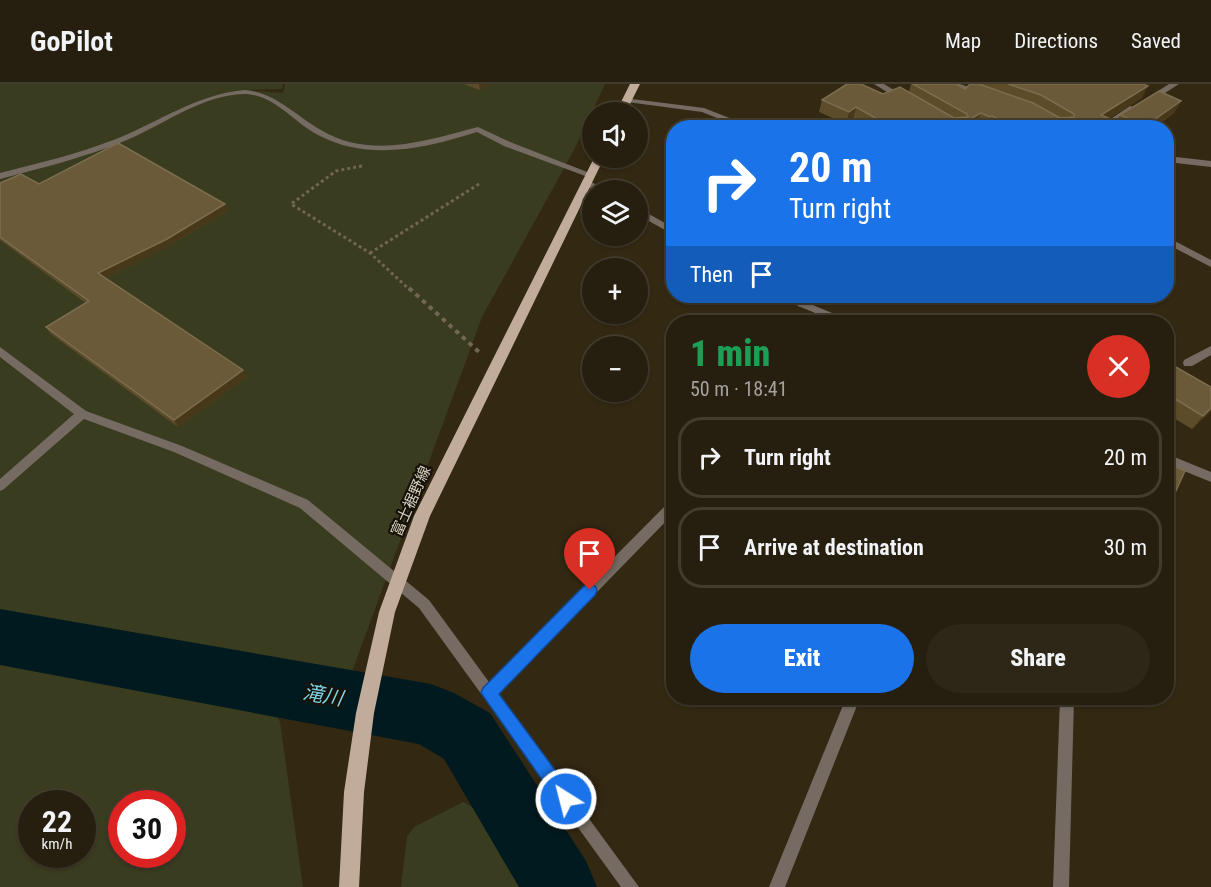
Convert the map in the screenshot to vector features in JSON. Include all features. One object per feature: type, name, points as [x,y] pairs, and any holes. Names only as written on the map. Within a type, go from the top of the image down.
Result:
[{"type":"main road","points":[[627,100],[635,84]]},
{"type":"main road","name":"富士裾野線","points":[[349,887],[354,792],[365,713],[387,612],[422,516],[594,168]]},
{"type":"street","points":[[878,84],[908,100]]},
{"type":"street","points":[[952,84],[967,86],[990,96]]},
{"type":"street","points":[[1114,120],[1175,84]]},
{"type":"street","points":[[0,176],[117,142],[192,107],[226,95],[245,92],[268,97],[330,138],[358,147],[407,148],[478,129],[589,179]]},
{"type":"street","points":[[627,100],[704,110],[731,120]]},
{"type":"street","points":[[1174,160],[1211,164]]},
{"type":"street","points":[[648,218],[666,228]]},
{"type":"street","points":[[1174,244],[1211,264]]},
{"type":"street","points":[[799,303],[828,315]]},
{"type":"street","points":[[1188,363],[1211,350]]},
{"type":"street","points":[[0,351],[82,414],[178,449],[303,504],[424,604],[631,887]]},
{"type":"street","points":[[0,486],[82,414]]},
{"type":"street","points":[[1174,462],[1211,477]]},
{"type":"street","points":[[489,693],[666,513]]},
{"type":"street","points":[[777,887],[850,705]]},
{"type":"street","points":[[1061,887],[1067,705]]},
{"type":"path","points":[[370,164],[336,171],[291,204],[370,253],[495,367]]},
{"type":"path","points":[[370,253],[479,184]]},
{"type":"green space","points":[[0,84],[283,84],[282,89],[245,90],[283,93],[285,84],[605,84],[597,102],[582,102],[582,133],[482,317],[342,699],[263,689],[280,722],[303,887],[0,887]]},
{"type":"green space","points":[[463,802],[529,840],[560,887],[401,887],[407,837],[414,827]]},
{"type":"building","points":[[847,84],[861,84],[883,94],[900,87],[954,118],[968,117],[967,114],[913,84],[956,84],[965,89],[970,84],[979,84],[1033,103],[1060,118],[1074,117],[1074,114],[1041,95],[1008,84],[1143,84],[1148,86],[1101,115],[1108,118],[1105,120],[1000,120],[981,113],[968,120],[879,120],[856,107],[849,112],[822,100]]},
{"type":"building","points":[[1159,91],[1181,101],[1154,120],[1131,120],[1120,115]]},
{"type":"building","points":[[118,143],[225,204],[167,239],[98,273],[243,370],[174,420],[46,327],[89,301],[0,237],[0,183],[21,174],[39,184]]},
{"type":"building","points":[[1174,366],[1211,387],[1211,408],[1203,416],[1174,398]]},
{"type":"building","points":[[1174,466],[1185,471],[1174,495]]},
{"type":"waterway","name":"滝川","points":[[0,637],[431,715],[467,736],[560,887]]},
{"type":"route","points":[[566,799],[489,693],[590,590]]}]
